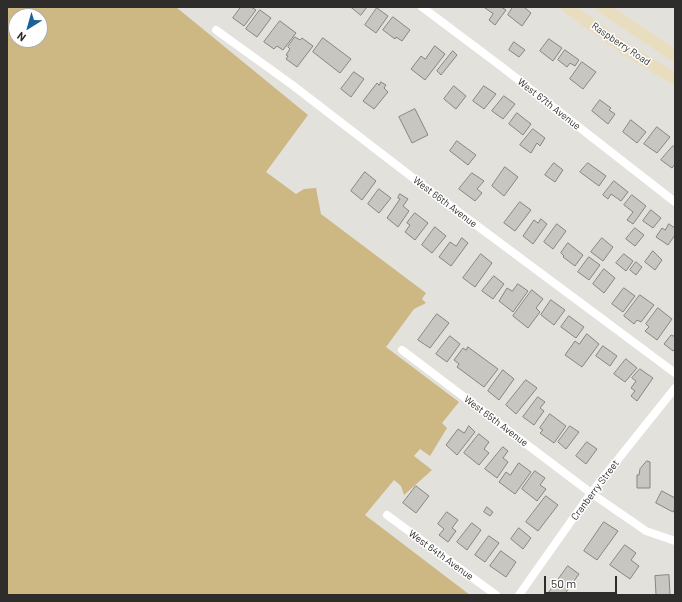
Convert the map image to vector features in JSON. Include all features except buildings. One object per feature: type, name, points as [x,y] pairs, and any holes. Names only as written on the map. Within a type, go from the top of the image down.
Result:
[{"type":"main road","name":"Raspberry Road","points":[[567,7],[625,49],[675,79]]},
{"type":"main road","name":"Raspberry Road","points":[[602,7],[675,56]]},
{"type":"street","name":"West 67th Avenue","points":[[422,7],[502,67],[675,202]]},
{"type":"street","name":"West 66th Avenue","points":[[216,30],[291,84],[421,184],[675,373]]},
{"type":"street","name":"West 65th Avenue","points":[[402,350],[591,493],[646,531],[675,541]]},
{"type":"street","name":"Cranberry Street","points":[[519,595],[591,493],[675,388]]},
{"type":"street","name":"West 64th Avenue","points":[[387,515],[496,595]]},
{"type":"shaded area","points":[[7,7],[176,7],[308,115],[266,172],[296,194],[304,189],[316,188],[321,214],[426,293],[422,299],[426,303],[414,309],[386,347],[459,402],[442,423],[447,428],[430,456],[420,449],[414,456],[432,470],[404,495],[401,486],[394,480],[365,515],[470,595],[7,595]]}]
